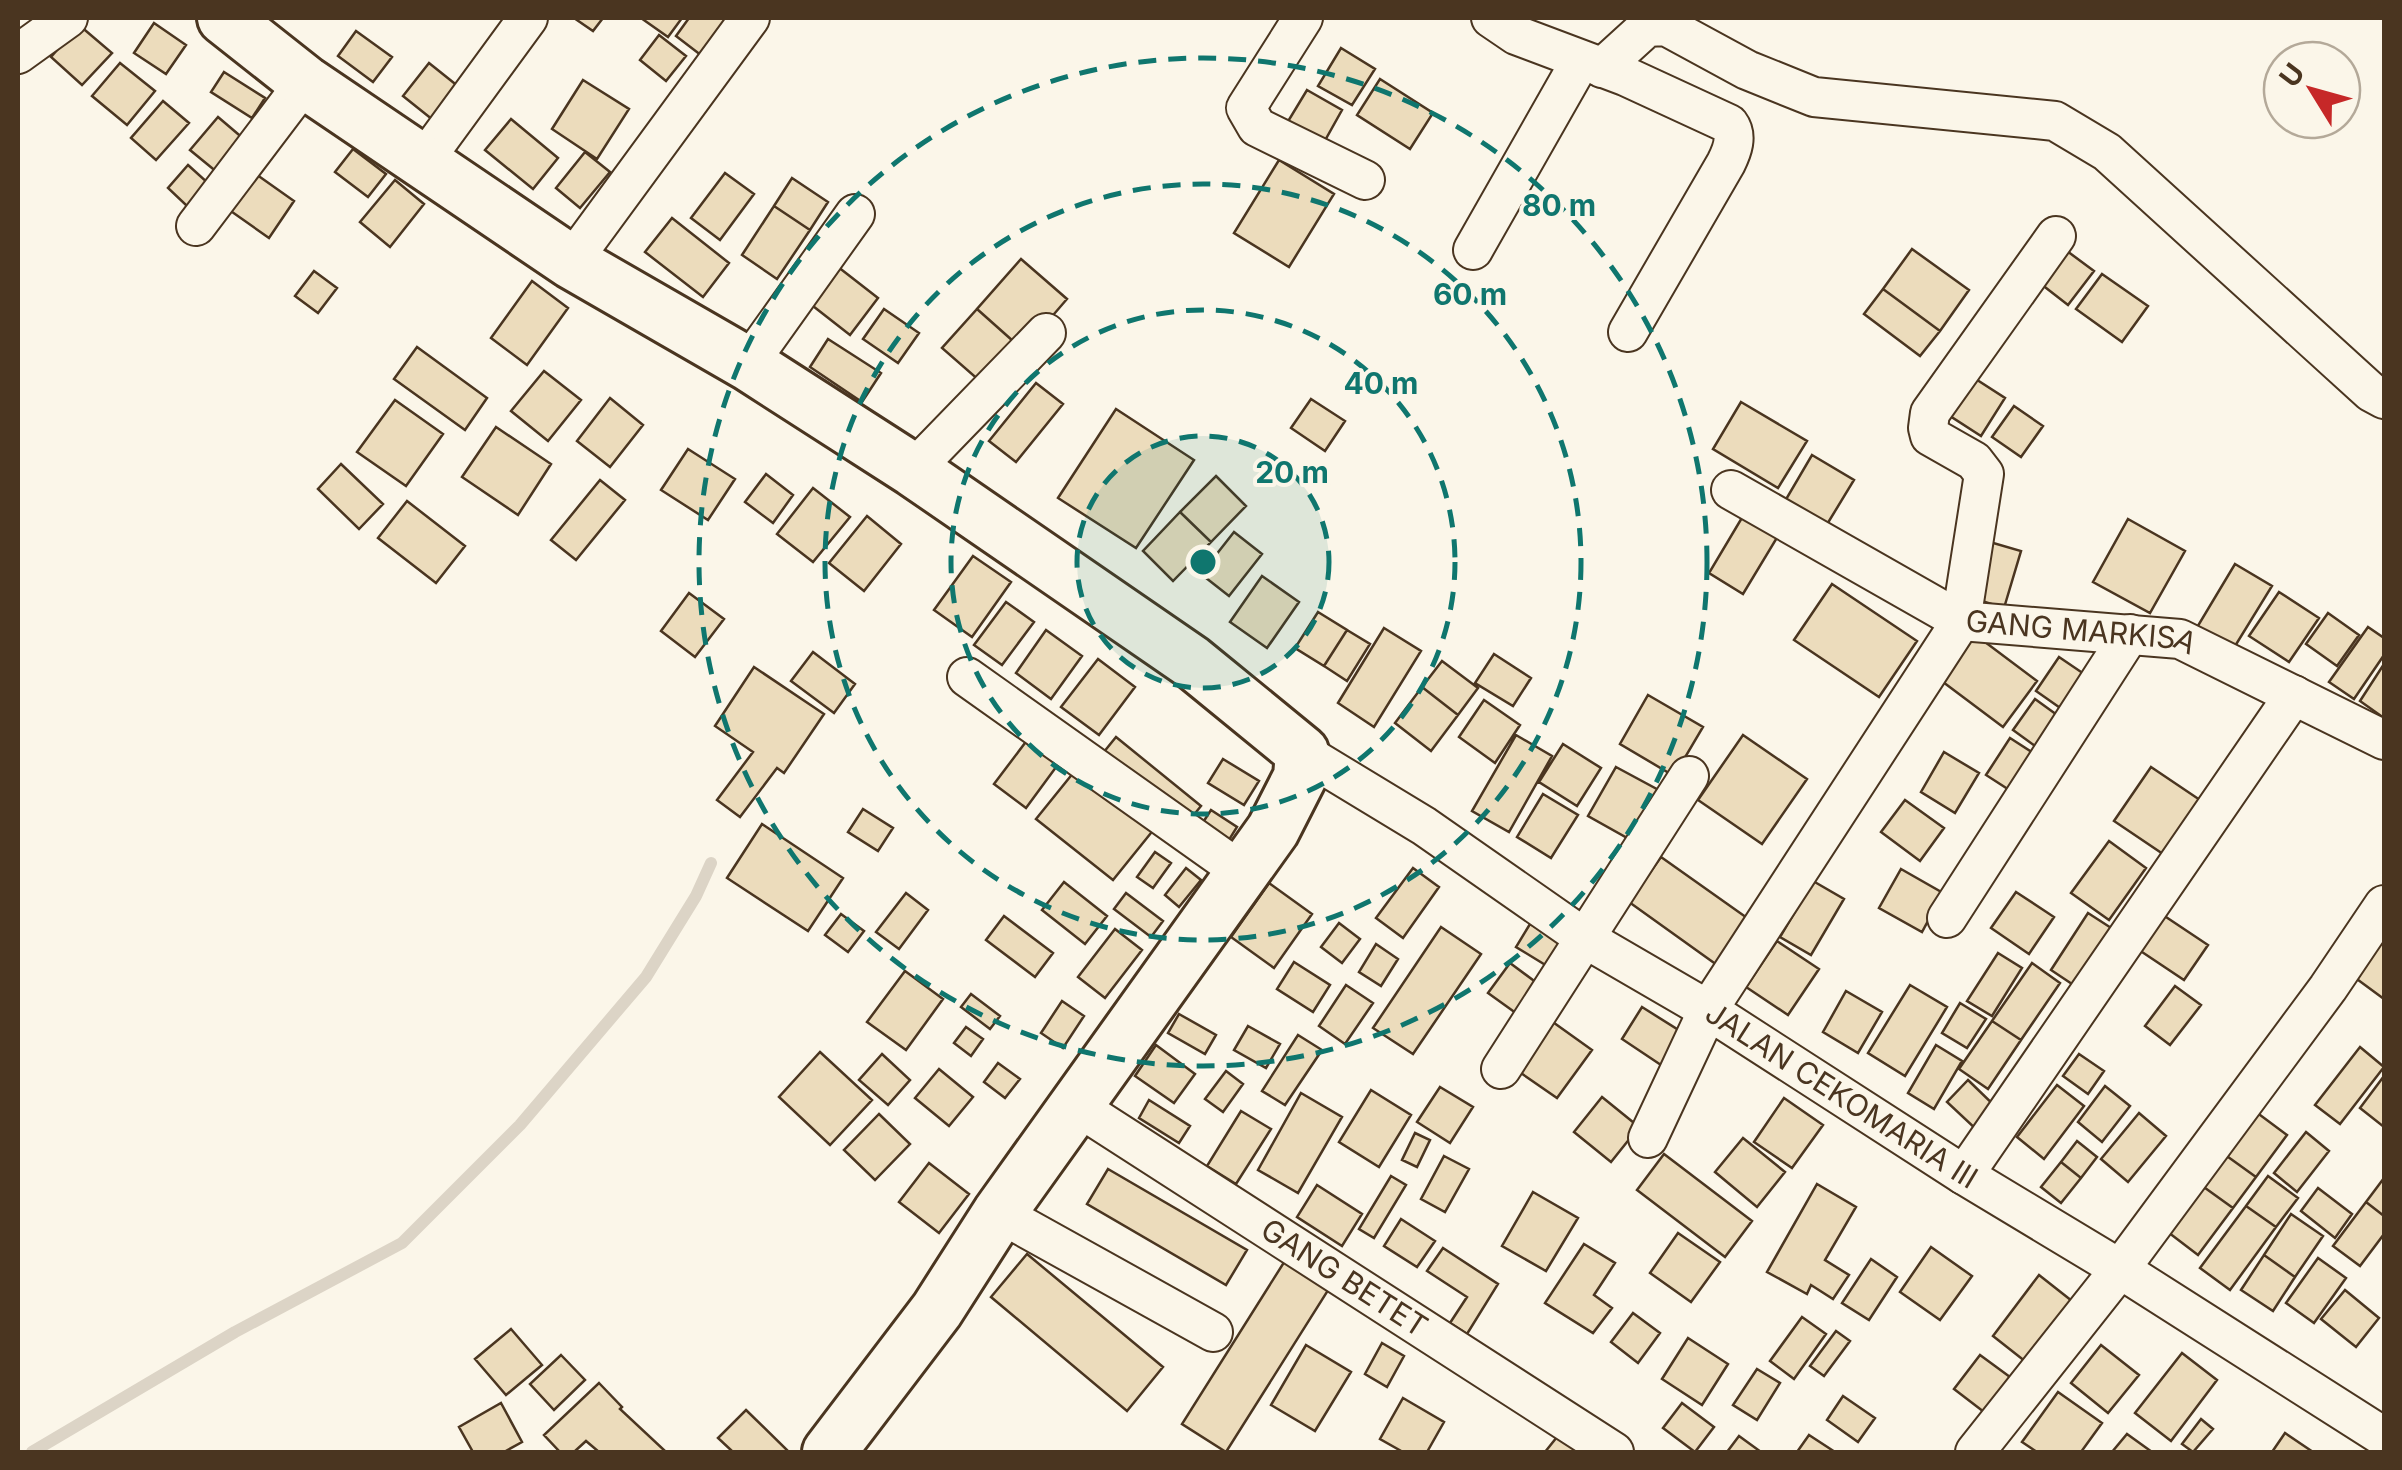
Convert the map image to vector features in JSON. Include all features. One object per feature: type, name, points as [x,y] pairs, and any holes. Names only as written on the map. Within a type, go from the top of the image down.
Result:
[{"type":"street","points":[[18,54],[68,18]]},
{"type":"street","points":[[224,18],[305,82],[571,262],[748,364],[912,470],[1192,662],[1302,752],[1300,777],[1286,810],[999,1213],[948,1294],[828,1452]]},
{"type":"street","points":[[422,163],[528,18]]},
{"type":"street","points":[[571,262],[750,18]]},
{"type":"street","points":[[1303,18],[1246,108],[1249,118],[1256,127],[1364,180]]},
{"type":"street","points":[[1490,18],[1516,35],[1712,116],[1733,130],[1732,152],[1628,332]]},
{"type":"street","points":[[1473,250],[1592,64],[1647,26],[1666,26],[1748,70],[1814,97],[2055,121],[2108,152],[2371,392],[2384,399]]},
{"type":"street","points":[[196,226],[305,82]]},
{"type":"street","points":[[748,364],[855,214]]},
{"type":"street","points":[[1648,1138],[1708,1010],[1961,621],[1984,474],[1974,461],[1930,436],[1930,413],[2056,236]]},
{"type":"street","points":[[912,470],[1046,332]]},
{"type":"street","name":"GANG MARKISA","points":[[1731,490],[1961,621],[2180,639],[2384,740]]},
{"type":"street","points":[[1947,918],[2130,634]]},
{"type":"street","points":[[968,676],[1242,872]]},
{"type":"street","points":[[1964,1175],[2294,696]]},
{"type":"street","name":"JALAN CEKOMARIA III","points":[[1302,752],[1424,826],[1586,939],[1708,1010],[1964,1175],[2384,1436]]},
{"type":"street","points":[[1501,1069],[1689,776]]},
{"type":"street","points":[[1975,1452],[2120,1269],[2328,988],[2384,905]]},
{"type":"street","name":"GANG BETET","points":[[1075,1105],[1614,1452]]},
{"type":"street","points":[[999,1213],[1213,1332]]},
{"type":"building","points":[[574,18],[603,18],[593,31]]},
{"type":"building","points":[[641,18],[682,18],[668,37]]},
{"type":"building","points":[[689,18],[737,18],[706,59],[676,36]]},
{"type":"building","points":[[154,23],[186,45],[166,74],[134,53]]},
{"type":"building","points":[[79,25],[112,53],[82,85],[51,57]]},
{"type":"building","points":[[356,31],[392,57],[373,82],[338,56]]},
{"type":"building","points":[[659,35],[686,56],[666,81],[640,60]]},
{"type":"building","points":[[1341,48],[1375,69],[1352,105],[1318,86]]},
{"type":"building","points":[[120,63],[155,91],[127,125],[92,96]]},
{"type":"building","points":[[429,63],[459,87],[433,120],[403,96]]},
{"type":"building","points":[[224,72],[265,98],[252,118],[211,92]]},
{"type":"building","points":[[1380,79],[1433,113],[1410,149],[1357,115]]},
{"type":"building","points":[[583,80],[629,109],[597,159],[552,129]]},
{"type":"building","points":[[1307,90],[1342,110],[1323,144],[1287,123]]},
{"type":"building","points":[[163,101],[189,123],[156,160],[131,138]]},
{"type":"building","points":[[218,117],[245,140],[218,173],[190,150]]},
{"type":"building","points":[[511,119],[558,158],[533,189],[485,150]]},
{"type":"building","points":[[353,149],[386,174],[368,197],[335,172]]},
{"type":"building","points":[[585,152],[610,172],[580,208],[556,188]]},
{"type":"building","points":[[1279,160],[1334,194],[1289,267],[1234,233]]},
{"type":"building","points":[[188,165],[208,183],[187,206],[168,188]]},
{"type":"building","points":[[250,170],[294,201],[269,238],[225,207]]},
{"type":"building","points":[[725,173],[754,194],[720,240],[691,218]]},
{"type":"building","points":[[792,178],[828,202],[810,230],[774,206]]},
{"type":"building","points":[[395,180],[424,204],[390,247],[360,222]]},
{"type":"building","points":[[774,206],[810,230],[777,279],[742,255]]},
{"type":"building","points":[[672,218],[729,263],[703,297],[645,252]]},
{"type":"building","points":[[1912,249],[1969,290],[1940,331],[1883,289]]},
{"type":"building","points":[[2067,251],[2094,271],[2068,305],[2041,284]]},
{"type":"building","points":[[1021,259],[1067,299],[1023,350],[977,309]]},
{"type":"building","points":[[833,263],[878,298],[850,335],[804,299]]},
{"type":"building","points":[[314,271],[337,288],[318,313],[295,296]]},
{"type":"building","points":[[2102,274],[2148,306],[2122,342],[2076,309]]},
{"type":"building","points":[[532,281],[568,308],[527,365],[491,338]]},
{"type":"building","points":[[1883,289],[1940,331],[1920,356],[1864,314]]},
{"type":"building","points":[[884,309],[919,333],[898,363],[863,339]]},
{"type":"building","points":[[977,309],[1023,350],[989,389],[942,348]]},
{"type":"building","points":[[828,339],[881,373],[862,402],[810,367]]},
{"type":"building","points":[[417,347],[487,398],[465,430],[394,379]]},
{"type":"building","points":[[544,371],[581,400],[548,441],[511,411]]},
{"type":"building","points":[[1971,376],[2005,398],[1981,436],[1947,414]]},
{"type":"building","points":[[1036,383],[1063,404],[1016,462],[989,441]]},
{"type":"building","points":[[610,398],[643,425],[610,467],[577,441]]},
{"type":"building","points":[[1311,399],[1345,421],[1325,451],[1291,428]]},
{"type":"building","points":[[395,400],[443,434],[406,486],[357,452]]},
{"type":"building","points":[[1741,402],[1807,441],[1778,488],[1713,449]]},
{"type":"building","points":[[2014,406],[2043,426],[2021,457],[1992,437]]},
{"type":"building","points":[[1116,409],[1194,460],[1136,548],[1058,498]]},
{"type":"building","points":[[496,427],[551,464],[518,515],[462,477]]},
{"type":"building","points":[[688,449],[735,479],[708,520],[661,490]]},
{"type":"building","points":[[1812,455],[1854,480],[1826,526],[1785,501]]},
{"type":"building","points":[[341,464],[383,504],[359,529],[318,489]]},
{"type":"building","points":[[766,474],[793,495],[773,523],[745,502]]},
{"type":"building","points":[[1216,476],[1246,506],[1211,542],[1180,512]]},
{"type":"building","points":[[600,480],[625,500],[576,560],[551,540]]},
{"type":"building","points":[[813,488],[850,517],[813,562],[777,534]]},
{"type":"building","points":[[407,501],[465,546],[436,583],[378,538]]},
{"type":"building","points":[[1180,512],[1211,542],[1173,581],[1143,551]]},
{"type":"building","points":[[867,516],[901,544],[864,591],[829,563]]},
{"type":"building","points":[[1743,516],[1778,536],[1743,594],[1709,573]]},
{"type":"building","points":[[2128,519],[2185,551],[2150,613],[2093,582]]},
{"type":"building","points":[[1234,532],[1262,554],[1229,596],[1201,574]]},
{"type":"building","points":[[1983,540],[2021,551],[2004,608],[1966,596]]},
{"type":"building","points":[[973,556],[1011,582],[972,637],[934,610]]},
{"type":"building","points":[[2235,564],[2272,586],[2232,651],[2196,629]]},
{"type":"building","points":[[1262,576],[1299,602],[1267,648],[1230,622]]},
{"type":"building","points":[[1832,584],[1917,641],[1879,697],[1794,640]]},
{"type":"building","points":[[2279,592],[2319,618],[2289,662],[2249,636]]},
{"type":"building","points":[[689,593],[724,619],[695,657],[661,631]]},
{"type":"building","points":[[1006,602],[1034,622],[1002,665],[974,645]]},
{"type":"building","points":[[1318,612],[1347,630],[1324,666],[1295,648]]},
{"type":"building","points":[[2328,613],[2359,635],[2337,666],[2306,644]]},
{"type":"building","points":[[2368,627],[2384,638],[2384,655],[2354,699],[2329,682]]},
{"type":"building","points":[[1384,628],[1421,651],[1374,727],[1338,703]]},
{"type":"building","points":[[1046,630],[1082,656],[1051,699],[1016,673]]},
{"type":"building","points":[[1347,630],[1370,644],[1347,681],[1324,666]]},
{"type":"building","points":[[1973,633],[2037,681],[2003,727],[1939,679]]},
{"type":"building","points":[[813,652],[855,684],[834,713],[791,681]]},
{"type":"building","points":[[1494,654],[1531,678],[1513,706],[1475,683]]},
{"type":"building","points":[[2059,657],[2090,678],[2066,712],[2036,691]]},
{"type":"building","points":[[1098,659],[1135,687],[1099,735],[1061,707]]},
{"type":"building","points":[[1442,661],[1478,688],[1458,715],[1422,687]]},
{"type":"building","points":[[2384,664],[2384,718],[2360,701]]},
{"type":"building","points":[[754,667],[824,714],[784,773],[777,768],[740,817],[717,800],[753,752],[715,726]]},
{"type":"building","points":[[1422,687],[1458,715],[1431,751],[1395,723]]},
{"type":"building","points":[[1648,695],[1703,727],[1674,776],[1620,744]]},
{"type":"building","points":[[2035,699],[2064,720],[2042,751],[2013,730]]},
{"type":"building","points":[[1484,700],[1520,725],[1495,763],[1459,737]]},
{"type":"building","points":[[1031,735],[1062,759],[1026,808],[994,784]]},
{"type":"building","points":[[1516,735],[1552,756],[1509,832],[1472,811]]},
{"type":"building","points":[[1743,735],[1807,779],[1762,844],[1698,800]]},
{"type":"building","points":[[1116,737],[1201,806],[1184,827],[1099,758]]},
{"type":"building","points":[[2010,738],[2038,756],[2014,793],[1986,775]]},
{"type":"building","points":[[1563,744],[1601,768],[1577,806],[1539,782]]},
{"type":"building","points":[[1944,752],[1979,773],[1955,813],[1921,792]]},
{"type":"building","points":[[1223,759],[1259,781],[1244,805],[1208,783]]},
{"type":"building","points":[[1078,767],[1155,828],[1113,880],[1036,819]]},
{"type":"building","points":[[1616,767],[1666,794],[1638,844],[1588,816]]},
{"type":"building","points":[[2151,767],[2203,802],[2166,856],[2114,821]]},
{"type":"building","points":[[1543,794],[1578,815],[1551,858],[1517,837]]},
{"type":"building","points":[[1905,800],[1944,828],[1920,861],[1881,832]]},
{"type":"building","points":[[863,809],[893,828],[878,851],[848,832]]},
{"type":"building","points":[[1211,810],[1237,827],[1224,848],[1198,830]]},
{"type":"building","points":[[762,824],[843,878],[808,931],[727,878]]},
{"type":"building","points":[[2109,841],[2146,868],[2109,920],[2071,893]]},
{"type":"building","points":[[1155,852],[1171,863],[1153,888],[1137,877]]},
{"type":"building","points":[[1661,857],[1750,920],[1717,965],[1629,902]]},
{"type":"building","points":[[1186,868],[1201,880],[1179,907],[1165,895]]},
{"type":"building","points":[[1413,868],[1439,887],[1403,938],[1376,918]]},
{"type":"building","points":[[1901,869],[1943,893],[1922,932],[1879,908]]},
{"type":"building","points":[[1813,881],[1844,899],[1811,955],[1780,937]]},
{"type":"building","points":[[1064,882],[1107,916],[1085,944],[1042,910]]},
{"type":"building","points":[[1269,883],[1312,914],[1274,968],[1231,937]]},
{"type":"building","points":[[2016,892],[2054,917],[2029,954],[1991,928]]},
{"type":"building","points":[[906,893],[928,910],[899,949],[876,932]]},
{"type":"building","points":[[1126,893],[1163,921],[1151,937],[1114,909]]},
{"type":"building","points":[[2088,913],[2119,933],[2081,990],[2051,970]]},
{"type":"building","points":[[841,914],[864,931],[848,952],[825,935]]},
{"type":"building","points":[[2163,915],[2208,945],[2184,980],[2139,950]]},
{"type":"building","points":[[1004,916],[1053,953],[1035,977],[986,940]]},
{"type":"building","points":[[1339,923],[1360,939],[1342,963],[1321,947]]},
{"type":"building","points":[[1530,924],[1566,945],[1552,969],[1516,947]]},
{"type":"building","points":[[2384,925],[2384,999],[2350,974]]},
{"type":"building","points":[[1441,927],[1481,954],[1413,1054],[1373,1028]]},
{"type":"building","points":[[1115,929],[1142,950],[1105,998],[1078,977]]},
{"type":"building","points":[[1777,941],[1819,969],[1788,1015],[1746,987]]},
{"type":"building","points":[[1376,944],[1398,959],[1381,986],[1359,972]]},
{"type":"building","points":[[1998,953],[2022,968],[1992,1016],[1967,1001]]},
{"type":"building","points":[[1294,962],[1330,985],[1313,1012],[1277,989]]},
{"type":"building","points":[[1510,963],[1541,986],[1520,1016],[1488,993]]},
{"type":"building","points":[[2032,963],[2060,983],[2021,1040],[1992,1021]]},
{"type":"building","points":[[905,971],[943,999],[906,1050],[867,1022]]},
{"type":"building","points":[[1346,985],[1373,1003],[1345,1044],[1319,1026]]},
{"type":"building","points":[[1910,985],[1947,1007],[1905,1076],[1868,1053]]},
{"type":"building","points":[[2175,986],[2201,1005],[2170,1045],[2145,1026]]},
{"type":"building","points":[[1846,991],[1882,1012],[1858,1053],[1823,1032]]},
{"type":"building","points":[[971,994],[1000,1016],[990,1029],[961,1007]]},
{"type":"building","points":[[1062,1001],[1084,1016],[1063,1048],[1041,1033]]},
{"type":"building","points":[[1960,1003],[1986,1019],[1967,1048],[1942,1033]]},
{"type":"building","points":[[1642,1007],[1688,1036],[1667,1069],[1622,1039]]},
{"type":"building","points":[[1179,1014],[1216,1035],[1205,1054],[1168,1033]]},
{"type":"building","points":[[1550,1020],[1592,1050],[1557,1098],[1515,1069]]},
{"type":"building","points":[[1992,1021],[2021,1040],[1988,1089],[1959,1069]]},
{"type":"building","points":[[1248,1026],[1280,1044],[1266,1068],[1234,1050]]},
{"type":"building","points":[[966,1027],[983,1039],[971,1056],[954,1043]]},
{"type":"building","points":[[1298,1035],[1322,1050],[1285,1105],[1262,1091]]},
{"type":"building","points":[[1156,1045],[1195,1074],[1174,1103],[1135,1076]]},
{"type":"building","points":[[1936,1045],[1962,1061],[1934,1109],[1908,1093]]},
{"type":"building","points":[[2360,1047],[2384,1067],[2340,1124],[2315,1105]]},
{"type":"building","points":[[820,1052],[872,1100],[830,1145],[779,1097]]},
{"type":"building","points":[[882,1054],[910,1080],[888,1105],[859,1080]]},
{"type":"building","points":[[2079,1054],[2104,1071],[2088,1094],[2063,1076]]},
{"type":"building","points":[[998,1063],[1020,1079],[1005,1098],[984,1082]]},
{"type":"building","points":[[939,1069],[973,1097],[949,1126],[915,1098]]},
{"type":"building","points":[[1226,1071],[1243,1084],[1223,1112],[1205,1099]]},
{"type":"building","points":[[2384,1076],[2384,1127],[2360,1108]]},
{"type":"building","points":[[1968,1080],[1999,1110],[1979,1132],[1947,1102]]},
{"type":"building","points":[[2057,1085],[2084,1106],[2044,1159],[2017,1137]]},
{"type":"building","points":[[2105,1086],[2130,1106],[2102,1142],[2078,1122]]},
{"type":"building","points":[[1440,1087],[1473,1107],[1450,1143],[1417,1122]]},
{"type":"building","points":[[1371,1090],[1411,1115],[1379,1167],[1339,1142]]},
{"type":"building","points":[[1301,1093],[1342,1117],[1298,1193],[1258,1170]]},
{"type":"building","points":[[1602,1097],[1639,1127],[1611,1162],[1574,1132]]},
{"type":"building","points":[[1784,1098],[1823,1125],[1792,1168],[1754,1142]]},
{"type":"building","points":[[1149,1100],[1190,1126],[1179,1143],[1139,1118]]},
{"type":"building","points":[[2248,1106],[2287,1135],[2256,1177],[2217,1149]]},
{"type":"building","points":[[1241,1111],[1271,1129],[1236,1184],[1207,1166]]},
{"type":"building","points":[[2139,1113],[2166,1136],[2128,1182],[2101,1159]]},
{"type":"building","points":[[879,1114],[910,1144],[875,1180],[844,1150]]},
{"type":"building","points":[[2306,1132],[2329,1151],[2297,1192],[2274,1173]]},
{"type":"building","points":[[1415,1133],[1430,1140],[1417,1167],[1402,1160]]},
{"type":"building","points":[[1743,1138],[1785,1172],[1757,1207],[1715,1172]]},
{"type":"building","points":[[2077,1141],[2097,1157],[2081,1178],[2061,1162]]},
{"type":"building","points":[[2217,1149],[2256,1177],[2233,1208],[2194,1180]]},
{"type":"building","points":[[1664,1154],[1752,1221],[1725,1257],[1637,1190]]},
{"type":"building","points":[[1444,1156],[1469,1169],[1445,1212],[1421,1199]]},
{"type":"building","points":[[2061,1162],[2081,1178],[2061,1203],[2041,1187]]},
{"type":"building","points":[[929,1163],[969,1194],[939,1233],[899,1202]]},
{"type":"building","points":[[1108,1169],[1247,1250],[1226,1285],[1087,1204]]},
{"type":"building","points":[[1391,1176],[1406,1185],[1374,1238],[1359,1229]]},
{"type":"building","points":[[2268,1176],[2298,1198],[2276,1227],[2246,1206]]},
{"type":"building","points":[[2384,1178],[2384,1216],[2366,1202]]},
{"type":"building","points":[[2194,1180],[2233,1208],[2198,1255],[2160,1226]]},
{"type":"building","points":[[1817,1184],[1856,1207],[1825,1260],[1849,1275],[1833,1299],[1811,1285],[1807,1294],[1767,1272]]},
{"type":"building","points":[[1317,1185],[1362,1214],[1342,1246],[1297,1217]]},
{"type":"building","points":[[2318,1188],[2352,1214],[2335,1238],[2301,1211]]},
{"type":"building","points":[[1533,1192],[1578,1218],[1546,1271],[1502,1246]]},
{"type":"building","points":[[2366,1202],[2384,1216],[2384,1234],[2360,1266],[2333,1246]]},
{"type":"building","points":[[2246,1206],[2276,1227],[2230,1290],[2200,1268]]},
{"type":"building","points":[[2291,1214],[2323,1236],[2295,1277],[2264,1255]]},
{"type":"building","points":[[1401,1219],[1435,1241],[1417,1267],[1384,1246]]},
{"type":"building","points":[[1678,1233],[1720,1262],[1691,1302],[1650,1273]]},
{"type":"building","points":[[1584,1244],[1615,1263],[1594,1295],[1612,1308],[1593,1333],[1545,1303]]},
{"type":"building","points":[[1931,1247],[1972,1276],[1940,1320],[1900,1292]]},
{"type":"building","points":[[1443,1248],[1498,1284],[1467,1334],[1450,1323],[1467,1297],[1427,1271]]},
{"type":"building","points":[[1027,1254],[1163,1367],[1127,1411],[991,1297]]},
{"type":"building","points":[[2264,1255],[2295,1277],[2273,1311],[2241,1290]]},
{"type":"building","points":[[1288,1256],[1332,1284],[1226,1452],[1182,1424]]},
{"type":"building","points":[[2318,1258],[2346,1278],[2314,1323],[2286,1303]]},
{"type":"building","points":[[1871,1259],[1897,1277],[1869,1320],[1842,1303]]},
{"type":"building","points":[[2039,1275],[2072,1301],[2026,1362],[1993,1336]]},
{"type":"building","points":[[2345,1290],[2379,1318],[2356,1347],[2321,1319]]},
{"type":"building","points":[[1633,1313],[1660,1333],[1638,1363],[1611,1342]]},
{"type":"building","points":[[1802,1317],[1826,1334],[1794,1379],[1770,1361]]},
{"type":"building","points":[[511,1329],[542,1365],[506,1395],[475,1359]]},
{"type":"building","points":[[1836,1331],[1850,1341],[1824,1376],[1810,1366]]},
{"type":"building","points":[[1688,1338],[1728,1364],[1702,1405],[1662,1379]]},
{"type":"building","points":[[1382,1343],[1404,1356],[1387,1387],[1365,1374]]},
{"type":"building","points":[[1306,1345],[1351,1372],[1315,1431],[1271,1405]]},
{"type":"building","points":[[2101,1345],[2139,1375],[2108,1413],[2071,1383]]},
{"type":"building","points":[[2182,1353],[2217,1380],[2171,1441],[2135,1413]]},
{"type":"building","points":[[561,1355],[585,1380],[554,1410],[530,1384]]},
{"type":"building","points":[[1980,1355],[2010,1377],[1984,1412],[1954,1389]]},
{"type":"building","points":[[1757,1369],[1780,1383],[1757,1420],[1733,1405]]},
{"type":"building","points":[[599,1383],[662,1452],[599,1452],[586,1441],[574,1452],[560,1452],[544,1435]]},
{"type":"building","points":[[2058,1392],[2102,1423],[2081,1452],[2037,1452],[2022,1442]]},
{"type":"building","points":[[1843,1396],[1875,1418],[1858,1442],[1827,1420]]},
{"type":"building","points":[[1403,1398],[1444,1422],[1427,1452],[1403,1452],[1380,1439]]},
{"type":"building","points":[[501,1403],[522,1442],[504,1452],[473,1452],[459,1427]]},
{"type":"building","points":[[1682,1403],[1714,1427],[1695,1452],[1663,1428]]},
{"type":"building","points":[[746,1410],[787,1452],[733,1452],[718,1438]]},
{"type":"building","points":[[2201,1419],[2213,1429],[2193,1452],[2182,1444]]},
{"type":"building","points":[[1561,1432],[1586,1452],[1545,1452]]},
{"type":"building","points":[[2285,1433],[2313,1452],[2272,1452]]},
{"type":"building","points":[[2127,1434],[2152,1452],[2112,1452]]},
{"type":"building","points":[[1809,1435],[1835,1452],[1797,1452]]},
{"type":"building","points":[[1739,1436],[1761,1452],[1727,1452]]},
{"type":"waterway","points":[[32,1452],[235,1332],[402,1243],[520,1125],[646,977],[696,896],[711,863]]}]
